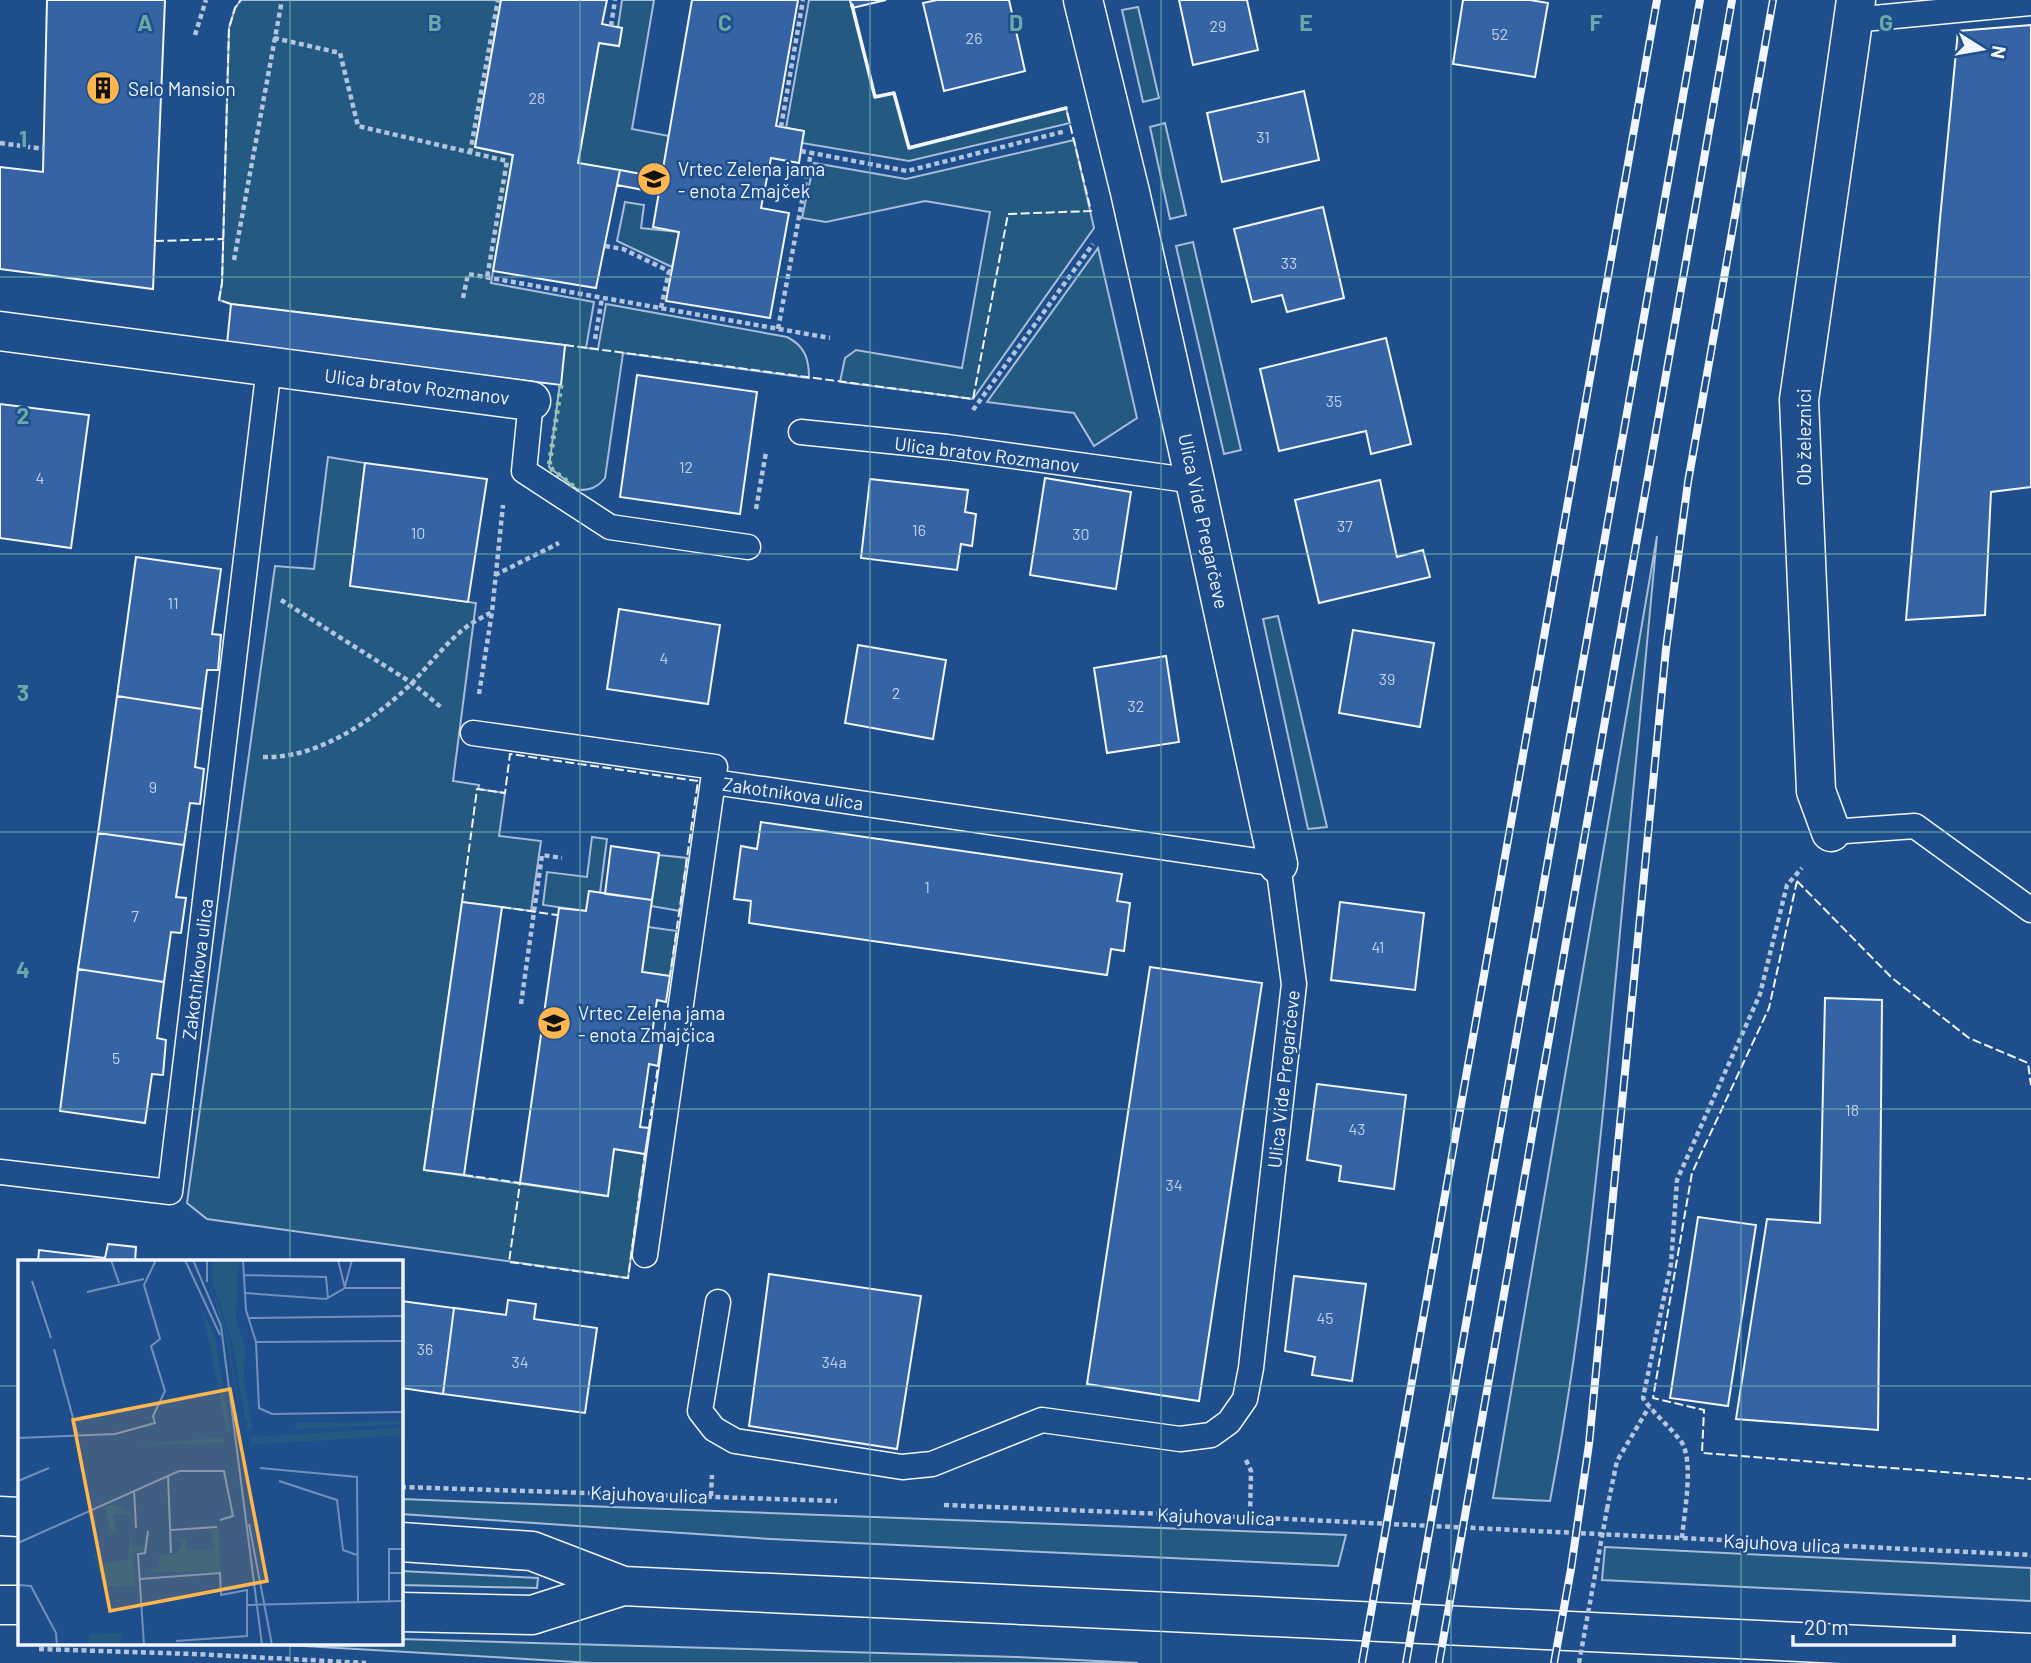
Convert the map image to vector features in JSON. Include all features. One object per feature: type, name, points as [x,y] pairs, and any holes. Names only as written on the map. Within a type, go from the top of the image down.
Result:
[{"type":"street","name":"Ulica Vide Pregarčeve","points":[[1083,0],[1130,192],[1278,864]]},
{"type":"street","name":"Ob železnici","points":[[1831,832],[1816,791],[1799,400],[1855,10]]},
{"type":"street","name":"Ulica bratov Rozmanov","points":[[0,331],[531,401]]},
{"type":"street","points":[[0,1516],[18,1517]]},
{"type":"street","points":[[402,1542],[532,1551],[623,1586],[2031,1653]]},
{"type":"street","points":[[402,1612],[532,1615],[623,1586]]},
{"type":"street","points":[[0,1605],[18,1605]]},
{"type":"lane","points":[[1855,10],[2031,3]]},
{"type":"lane","name":"Zakotnikova ulica","points":[[0,1172],[170,1192],[269,367]]},
{"type":"lane","name":"Ulica bratov Rozmanov","points":[[524,471],[531,401]]},
{"type":"lane","name":"Ulica bratov Rozmanov","points":[[801,432],[947,447],[1195,481]]},
{"type":"lane","points":[[524,471],[610,527],[748,547]]},
{"type":"lane","name":"Zakotnikova ulica","points":[[473,733],[715,767],[714,782],[1278,864]]},
{"type":"lane","points":[[645,1255],[714,782]]},
{"type":"lane","points":[[1831,832],[1915,826],[2031,910]]},
{"type":"lane","name":"Ulica Vide Pregarčeve","points":[[718,1302],[700,1411],[714,1429],[734,1441],[902,1467],[932,1464],[1042,1420],[1180,1439],[1211,1435],[1229,1422],[1245,1399],[1251,1368],[1294,984],[1278,864]]},
{"type":"path","points":[[195,35],[206,0]]},
{"type":"path","points":[[234,260],[282,0]]},
{"type":"path","points":[[470,153],[498,0]]},
{"type":"path","points":[[611,26],[615,0]]},
{"type":"path","points":[[781,127],[803,0]]},
{"type":"path","points":[[274,38],[340,53],[358,127],[507,161],[487,278]]},
{"type":"path","points":[[801,151],[907,171],[1071,130]]},
{"type":"path","points":[[0,143],[44,149]]},
{"type":"path","points":[[778,329],[811,153]]},
{"type":"path","points":[[947,447],[1130,192]]},
{"type":"path","points":[[605,246],[623,249],[669,271],[660,309]]},
{"type":"path","points":[[463,298],[467,274],[830,338]]},
{"type":"path","points":[[595,339],[602,298]]},
{"type":"path","points":[[748,547],[767,446],[801,432]]},
{"type":"path","points":[[473,733],[492,612],[504,496],[524,471]]},
{"type":"path","points":[[495,575],[579,533],[610,527]]},
{"type":"path","points":[[245,577],[412,683],[473,733]]},
{"type":"path","points":[[223,755],[282,757],[313,750],[378,714],[412,683],[461,631],[492,612]]},
{"type":"path","points":[[1682,1538],[1688,1457],[1682,1442],[1643,1398],[1671,1265],[1677,1180],[1760,994],[1787,885],[1831,832]]},
{"type":"path","points":[[521,1004],[542,855],[562,858]]},
{"type":"path","points":[[1579,1663],[1617,1461],[1649,1407]]},
{"type":"path","points":[[1250,1517],[1251,1471]]},
{"type":"path","name":"Kajuhova ulica","points":[[402,1487],[850,1502]]},
{"type":"path","name":"Kajuhova ulica","points":[[933,1505],[1250,1517],[2031,1555]]},
{"type":"path","points":[[26,1649],[366,1663]]},
{"type":"shaded area","points":[[241,0],[501,0],[475,147],[513,155],[491,283],[594,302],[586,348],[598,349],[606,304],[787,337],[805,354],[809,378],[623,353],[605,478],[593,488],[578,490],[549,467],[565,345],[231,304],[219,300],[222,283],[229,28],[235,8]]},
{"type":"shaded area","points":[[622,0],[654,0],[632,129],[669,136],[662,178],[578,163],[599,43],[619,46],[622,28],[618,27]]},
{"type":"shaded area","points":[[809,0],[850,0],[875,96],[894,93],[909,147],[1066,108],[1070,123],[909,161],[802,143],[804,131],[786,128]]},
{"type":"shaded area","points":[[1138,7],[1159,98],[1143,102],[1122,10]]},
{"type":"shaded area","points":[[1165,123],[1186,215],[1170,219],[1150,127]]},
{"type":"shaded area","points":[[1074,140],[1094,228],[973,399],[840,382],[845,358],[856,350],[962,368],[990,212],[925,201],[826,222],[802,218],[814,163],[906,179]]},
{"type":"shaded area","points":[[625,202],[644,205],[641,228],[679,232],[672,267],[617,241]]},
{"type":"shaded area","points":[[1193,242],[1241,450],[1224,454],[1176,246]]},
{"type":"shaded area","points":[[1098,248],[1137,418],[1094,446],[1074,413],[987,402]]},
{"type":"shaded area","points":[[328,457],[365,463],[350,585],[476,603],[453,781],[479,785],[478,789],[505,793],[499,836],[541,841],[531,911],[462,902],[424,1170],[607,1196],[614,1149],[645,1154],[628,1278],[207,1219],[187,1203],[275,566],[314,569]]},
{"type":"shaded area","points":[[1657,536],[1600,1144],[1568,1400],[1550,1501],[1493,1498]]},
{"type":"shaded area","points":[[1278,616],[1327,827],[1308,829],[1263,619]]},
{"type":"shaded area","points":[[592,837],[607,839],[600,893],[586,911],[543,905],[547,872],[587,877]]},
{"type":"shaded area","points":[[659,855],[687,858],[680,911],[651,906]]},
{"type":"shaded area","points":[[648,927],[677,931],[670,976],[642,972]]},
{"type":"shaded area","points":[[402,1499],[1346,1535],[1338,1566],[771,1539],[402,1514]]},
{"type":"shaded area","points":[[1605,1547],[2031,1568],[2031,1601],[1602,1580]]},
{"type":"shaded area","points":[[402,1571],[538,1578],[537,1588],[402,1585]]},
{"type":"shaded area","points":[[402,1639],[1138,1663],[593,1663],[304,1646],[402,1646]]},
{"type":"building","name":"Selo Mansion","points":[[47,0],[165,0],[153,289],[0,269],[0,167],[43,172]]},
{"type":"building","points":[[501,0],[607,0],[602,24],[622,28],[619,46],[599,43],[578,163],[620,170],[596,288],[493,271],[513,155],[475,147]]},
{"type":"building","points":[[692,0],[798,0],[776,126],[804,131],[799,163],[771,158],[761,208],[789,213],[770,318],[666,301],[679,232],[653,227]]},
{"type":"building","points":[[850,0],[886,0],[852,8]]},
{"type":"building","points":[[937,0],[1009,0],[1025,71],[944,91],[923,3]]},
{"type":"building","points":[[1179,0],[1247,0],[1258,50],[1193,65]]},
{"type":"building","points":[[1463,0],[1530,0],[1548,3],[1535,77],[1453,64]]},
{"type":"building","points":[[2031,25],[2031,487],[1991,492],[1985,615],[1906,620],[1958,31]]},
{"type":"building","points":[[1304,91],[1319,160],[1222,182],[1207,113]]},
{"type":"building","points":[[620,170],[662,178],[659,193],[617,185]]},
{"type":"building","points":[[1323,207],[1344,298],[1287,312],[1282,295],[1252,302],[1234,229]]},
{"type":"building","points":[[231,304],[565,345],[561,385],[227,344]]},
{"type":"building","points":[[1386,338],[1411,444],[1371,454],[1366,431],[1279,451],[1260,369]]},
{"type":"building","points":[[637,375],[757,392],[740,514],[620,497]]},
{"type":"building","points":[[0,404],[89,415],[71,548],[0,538]]},
{"type":"building","points":[[365,463],[487,479],[468,602],[350,586]]},
{"type":"building","points":[[1045,478],[1131,492],[1116,589],[1030,575]]},
{"type":"building","points":[[870,479],[968,490],[965,512],[976,514],[972,546],[961,544],[957,570],[861,558]]},
{"type":"building","points":[[1380,480],[1397,557],[1423,550],[1430,577],[1319,603],[1295,500]]},
{"type":"building","points":[[136,557],[221,569],[212,634],[221,635],[218,670],[207,670],[202,709],[117,696]]},
{"type":"building","points":[[619,609],[720,625],[708,704],[607,689]]},
{"type":"building","points":[[1353,630],[1434,643],[1420,727],[1339,713]]},
{"type":"building","points":[[858,645],[946,660],[933,739],[845,723]]},
{"type":"building","points":[[1166,656],[1179,742],[1107,753],[1094,668]]},
{"type":"building","points":[[117,696],[202,709],[195,767],[204,769],[200,804],[190,803],[184,845],[98,833]]},
{"type":"building","points":[[761,822],[1122,874],[1117,901],[1130,903],[1124,951],[1111,949],[1107,975],[749,923],[751,901],[734,899],[741,846],[757,849]]},
{"type":"building","points":[[98,833],[184,845],[176,897],[186,898],[181,933],[171,932],[164,982],[78,969]]},
{"type":"building","points":[[611,846],[659,853],[652,900],[605,894]]},
{"type":"building","points":[[589,891],[652,900],[642,972],[670,976],[666,1002],[657,1000],[651,1041],[661,1043],[658,1066],[649,1064],[640,1127],[649,1128],[645,1154],[614,1149],[608,1196],[520,1183],[559,908],[586,911]]},
{"type":"building","points":[[462,902],[502,907],[464,1175],[424,1170]]},
{"type":"building","points":[[1340,902],[1424,913],[1415,990],[1331,980]]},
{"type":"building","points":[[1150,967],[1262,983],[1199,1401],[1087,1384]]},
{"type":"building","points":[[78,969],[164,982],[157,1038],[166,1040],[163,1075],[152,1074],[145,1123],[60,1111]]},
{"type":"building","points":[[1825,998],[1882,1000],[1878,1430],[1736,1419],[1767,1219],[1820,1223]]},
{"type":"building","points":[[1317,1084],[1406,1095],[1394,1189],[1339,1181],[1341,1166],[1307,1160]]},
{"type":"building","points":[[1698,1217],[1756,1225],[1728,1406],[1670,1398]]},
{"type":"building","points":[[108,1244],[136,1247],[135,1260],[38,1260],[39,1250],[105,1258]]},
{"type":"building","points":[[769,1274],[921,1296],[897,1449],[749,1426]]},
{"type":"building","points":[[1294,1276],[1366,1284],[1352,1381],[1312,1375],[1315,1357],[1285,1351]]},
{"type":"building","points":[[508,1300],[536,1304],[534,1319],[597,1328],[585,1413],[443,1394],[454,1308],[506,1315]]},
{"type":"building","points":[[402,1301],[454,1308],[443,1394],[402,1388]]},
{"type":"railway","points":[[1362,1663],[1657,0]]},
{"type":"railway","points":[[1406,1663],[1700,0]]},
{"type":"railway","points":[[1439,1663],[1732,0]]},
{"type":"railway","points":[[1554,1663],[1589,1444],[1666,649],[1688,482],[1773,0]]},
{"type":"hedge","points":[[561,385],[549,467],[578,490]]},
{"type":"fence","points":[[231,304],[219,300],[222,283],[229,28],[235,8],[241,0]]},
{"type":"fence","points":[[565,345],[973,399],[1008,214],[1091,211],[1066,108]]},
{"type":"fence","points":[[155,241],[224,239]]},
{"type":"fence","points":[[462,902],[477,789],[505,793],[510,754],[698,781],[670,976]]},
{"type":"fence","points":[[1797,881],[1769,1008],[1692,1173],[1653,1398],[1704,1410],[1702,1453],[2031,1479]]},
{"type":"fence","points":[[1797,881],[1892,978],[1969,1038],[2028,1063],[2031,1085]]},
{"type":"fence","points":[[502,907],[557,915]]},
{"type":"fence","points":[[649,1128],[658,1066]]},
{"type":"fence","points":[[464,1175],[520,1183],[509,1262],[628,1278],[645,1154]]},
{"type":"wall","points":[[852,5],[875,97],[894,93],[909,148],[1066,108]]},
{"type":"place","name":"Selo Mansion","points":[[103,88]]},
{"type":"place","name":"Vrtec Zelena jama - enota Zmajček","points":[[654,179]]},
{"type":"place","name":"Vrtec Zelena jama - enota Zmajčica","points":[[554,1023]]}]
